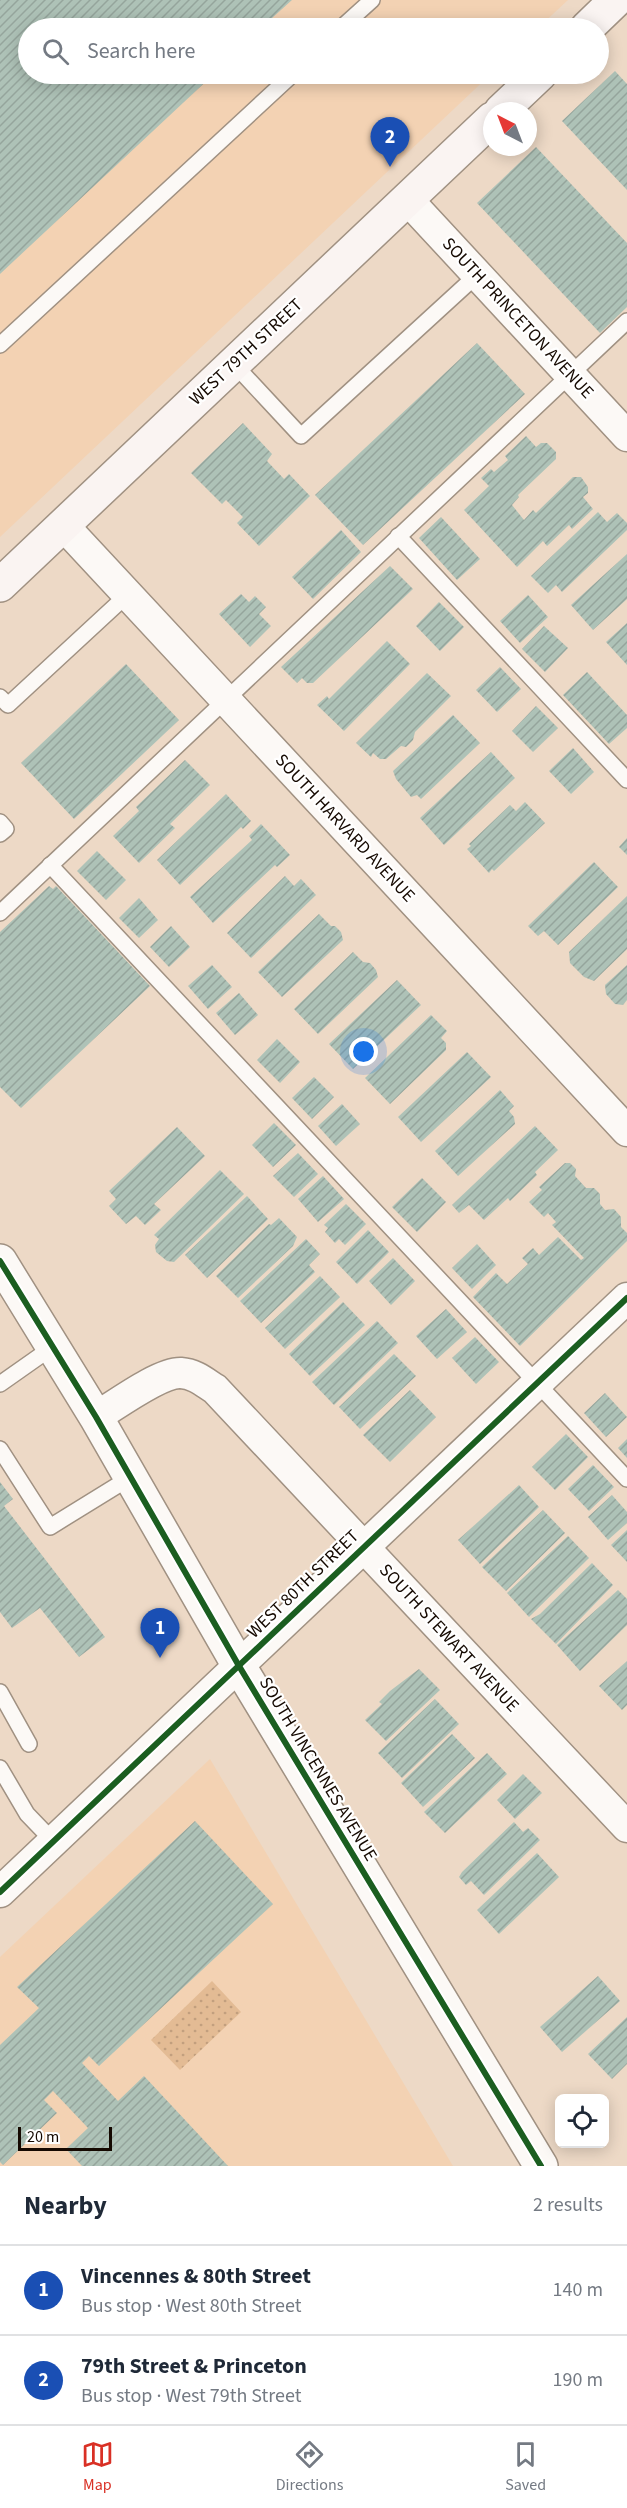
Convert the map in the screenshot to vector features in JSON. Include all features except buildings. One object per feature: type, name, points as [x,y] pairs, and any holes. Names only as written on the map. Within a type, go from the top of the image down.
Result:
[{"type":"main road","points":[[597,18],[616,0]]},
{"type":"main road","points":[[510,102],[529,84]]},
{"type":"main road","name":"WEST 79TH STREET","points":[[0,585],[483,128]]},
{"type":"street","name":"SOUTH PRINCETON AVENUE","points":[[408,200],[627,436]]},
{"type":"street","name":"SOUTH HARVARD AVENUE","points":[[63,525],[627,1131]]},
{"type":"street","name":"SOUTH VINCENNES AVENUE","points":[[3,1273],[54,1346],[239,1666],[541,2166]]},
{"type":"street","name":"WEST 80TH STREET","points":[[0,1892],[627,1298]]},
{"type":"street","name":"SOUTH STEWART AVENUE","points":[[96,1417],[158,1380],[179,1372],[195,1376],[215,1389],[627,1827]]},
{"type":"lane","points":[[352,18],[372,0]]},
{"type":"lane","points":[[0,345],[282,84]]},
{"type":"lane","points":[[234,364],[301,436],[478,274]]},
{"type":"lane","points":[[0,912],[627,321]]},
{"type":"lane","points":[[398,536],[627,780]]},
{"type":"lane","points":[[0,697],[8,705],[127,595]]},
{"type":"lane","points":[[0,822],[6,829],[0,834]]},
{"type":"lane","points":[[51,865],[627,1479]]},
{"type":"lane","points":[[0,1384],[54,1346]]},
{"type":"lane","points":[[0,1449],[50,1527],[131,1477]]},
{"type":"lane","points":[[0,1692],[29,1744]]},
{"type":"lane","points":[[0,1768],[27,1814],[53,1841]]},
{"type":"shaded area","points":[[0,0],[568,0],[549,18],[18,18],[18,84],[480,84],[0,537]]},
{"type":"shaded area","points":[[210,1759],[453,2166],[0,2166],[0,1957]]},
{"type":"shaded area","points":[[212,1981],[241,2012],[180,2070],[151,2040]]},
{"type":"cycle path","points":[[0,1261],[96,1417],[239,1666],[541,2166]]},
{"type":"cycle path","points":[[0,1892],[627,1298]]},
{"type":"place","name":"79th Street & Princeton","points":[[390,167]]},
{"type":"place","name":"Vincennes & 80th Street","points":[[160,1658]]}]
